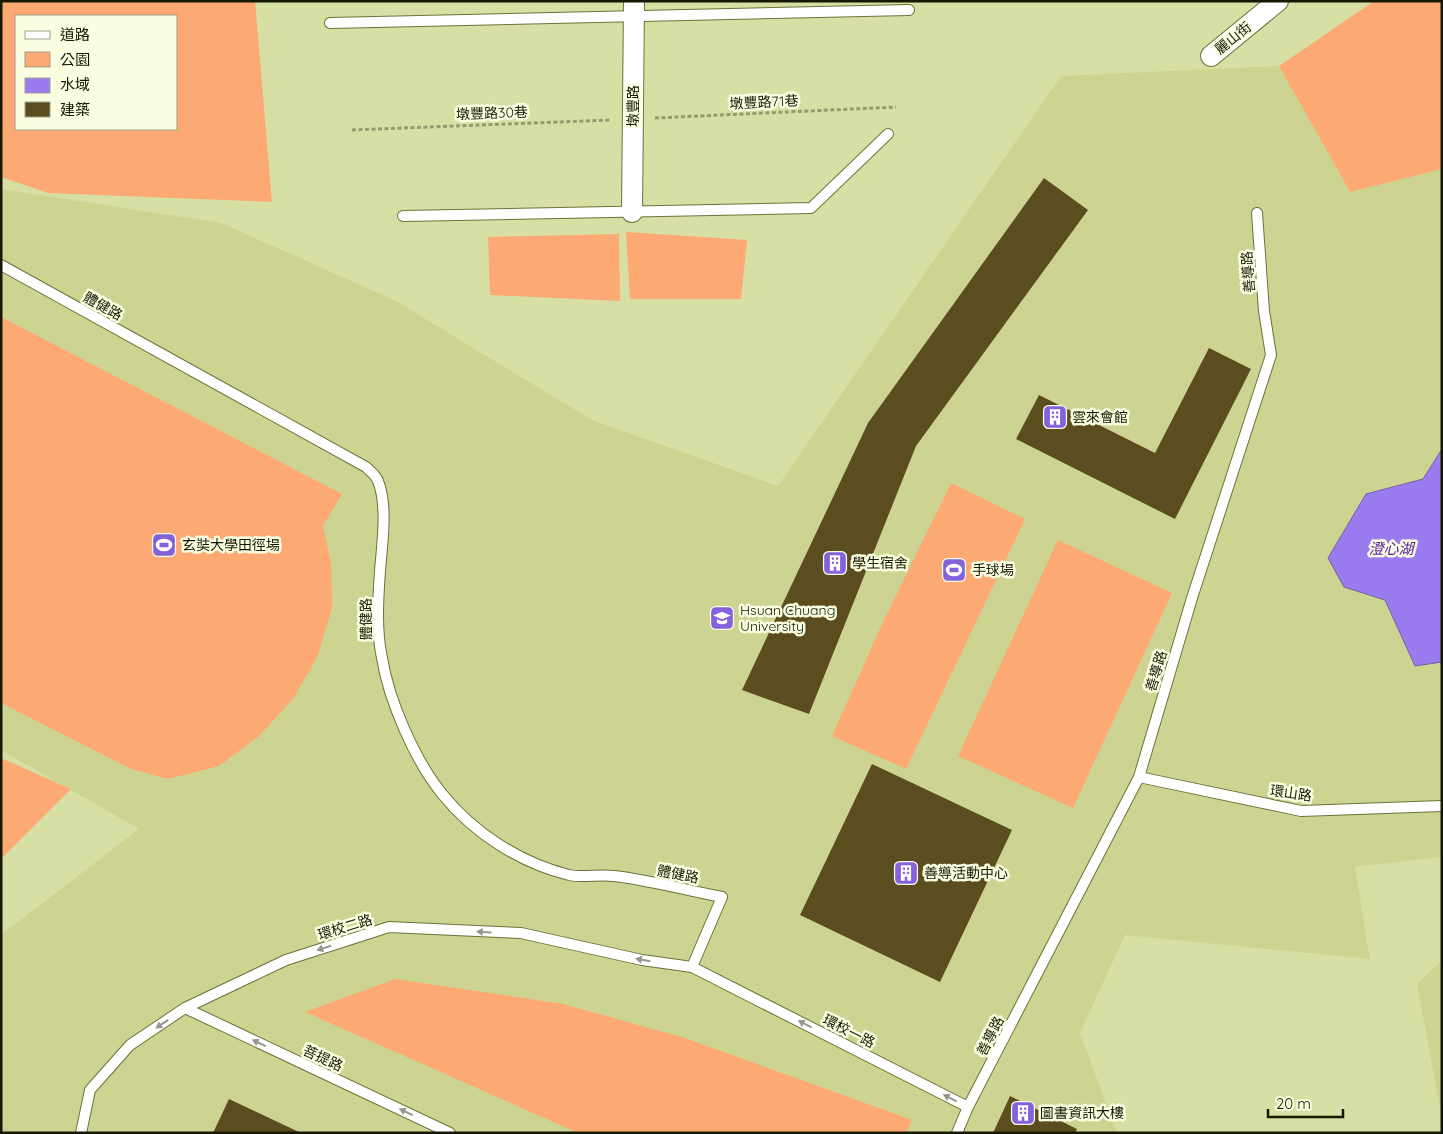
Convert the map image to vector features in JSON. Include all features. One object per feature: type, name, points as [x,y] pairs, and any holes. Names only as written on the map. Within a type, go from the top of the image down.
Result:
[{"type":"street","name":"麗山街","points":[[1211,56],[1278,1]]},
{"type":"street","name":"墩豐路","points":[[632,212],[634,9]]},
{"type":"lane","points":[[330,23],[634,9],[908,10]]},
{"type":"lane","points":[[402,216],[811,208],[888,134]]},
{"type":"lane","name":"善導路","points":[[968,1107],[1139,777],[1192,598],[1271,355],[1264,310],[1257,213]]},
{"type":"lane","name":"體健路","points":[[1,265],[366,467],[378,479],[382,500],[383,530],[379,579],[381,657],[399,718],[442,795],[483,833],[504,848],[533,863],[570,875],[614,876],[722,897],[692,967]]},
{"type":"lane","name":"環山路","points":[[1139,777],[1301,811],[1442,806]]},
{"type":"lane","name":"環校二路","points":[[81,1133],[90,1090],[130,1045],[185,1008],[286,960],[389,927],[521,934],[642,960],[692,967]]},
{"type":"lane","name":"環校一路","points":[[692,967],[968,1107]]},
{"type":"lane","name":"菩提路","points":[[185,1008],[450,1133]]},
{"type":"lane","points":[[957,1133],[968,1107]]},
{"type":"path","name":"墩豐路71巷","points":[[633,119],[896,108]]},
{"type":"path","name":"墩豐路30巷","points":[[352,130],[633,119]]},
{"type":"shaded area","name":"Hsuan Chuang University","points":[[1279,66],[1350,192],[1442,169],[1442,857],[1355,867],[1370,959],[1125,935],[1080,1033],[1117,1133],[1,1133],[1,935],[139,829],[1,750],[1,189],[221,223],[394,300],[592,420],[778,486],[1061,76]]},
{"type":"shaded area","points":[[1442,960],[1442,1119],[1417,984]]},
{"type":"green space","points":[[1,1],[255,1],[272,202],[48,193],[1,177]]},
{"type":"green space","points":[[1374,1],[1442,1],[1442,169],[1350,192],[1279,66]]},
{"type":"green space","points":[[626,232],[747,240],[741,299],[630,299]]},
{"type":"green space","points":[[619,234],[620,301],[490,295],[488,237]]},
{"type":"green space","name":"玄奘大學田徑場","points":[[1,317],[342,494],[323,526],[331,563],[332,608],[318,655],[293,699],[259,736],[219,766],[168,779],[131,769],[1,703]]},
{"type":"green space","points":[[951,483],[1025,519],[906,769],[832,736],[883,622]]},
{"type":"green space","points":[[1058,540],[1172,593],[1073,808],[958,756]]},
{"type":"green space","points":[[1,758],[71,789],[1,859]]},
{"type":"green space","points":[[395,979],[563,1004],[685,1038],[912,1120],[906,1133],[578,1133],[305,1012]]},
{"type":"water","name":"澄心湖","points":[[1442,449],[1442,662],[1415,666],[1385,600],[1344,587],[1328,558],[1366,494],[1423,479]]},
{"type":"building","name":"學生宿舍","points":[[1044,178],[1088,210],[916,446],[809,714],[742,690],[868,423]]},
{"type":"building","name":"雲來會館","points":[[1209,348],[1251,369],[1175,519],[1016,439],[1039,395],[1155,453]]},
{"type":"building","name":"善導活動中心","points":[[872,764],[1012,830],[940,982],[800,915]]},
{"type":"building","name":"圖書資訊大樓","points":[[1010,1096],[1077,1129],[1075,1133],[993,1133]]},
{"type":"building","points":[[229,1099],[301,1133],[213,1133]]},
{"type":"place","name":"雲來會館","points":[[1055,417]]},
{"type":"place","name":"玄奘大學田徑場","points":[[164,545]]},
{"type":"place","name":"學生宿舍","points":[[835,563]]},
{"type":"place","name":"手球場","points":[[954,570]]},
{"type":"place","name":"Hsuan Chuang University","points":[[722,618]]},
{"type":"place","name":"善導活動中心","points":[[906,873]]},
{"type":"place","name":"圖書資訊大樓","points":[[1023,1113]]}]
